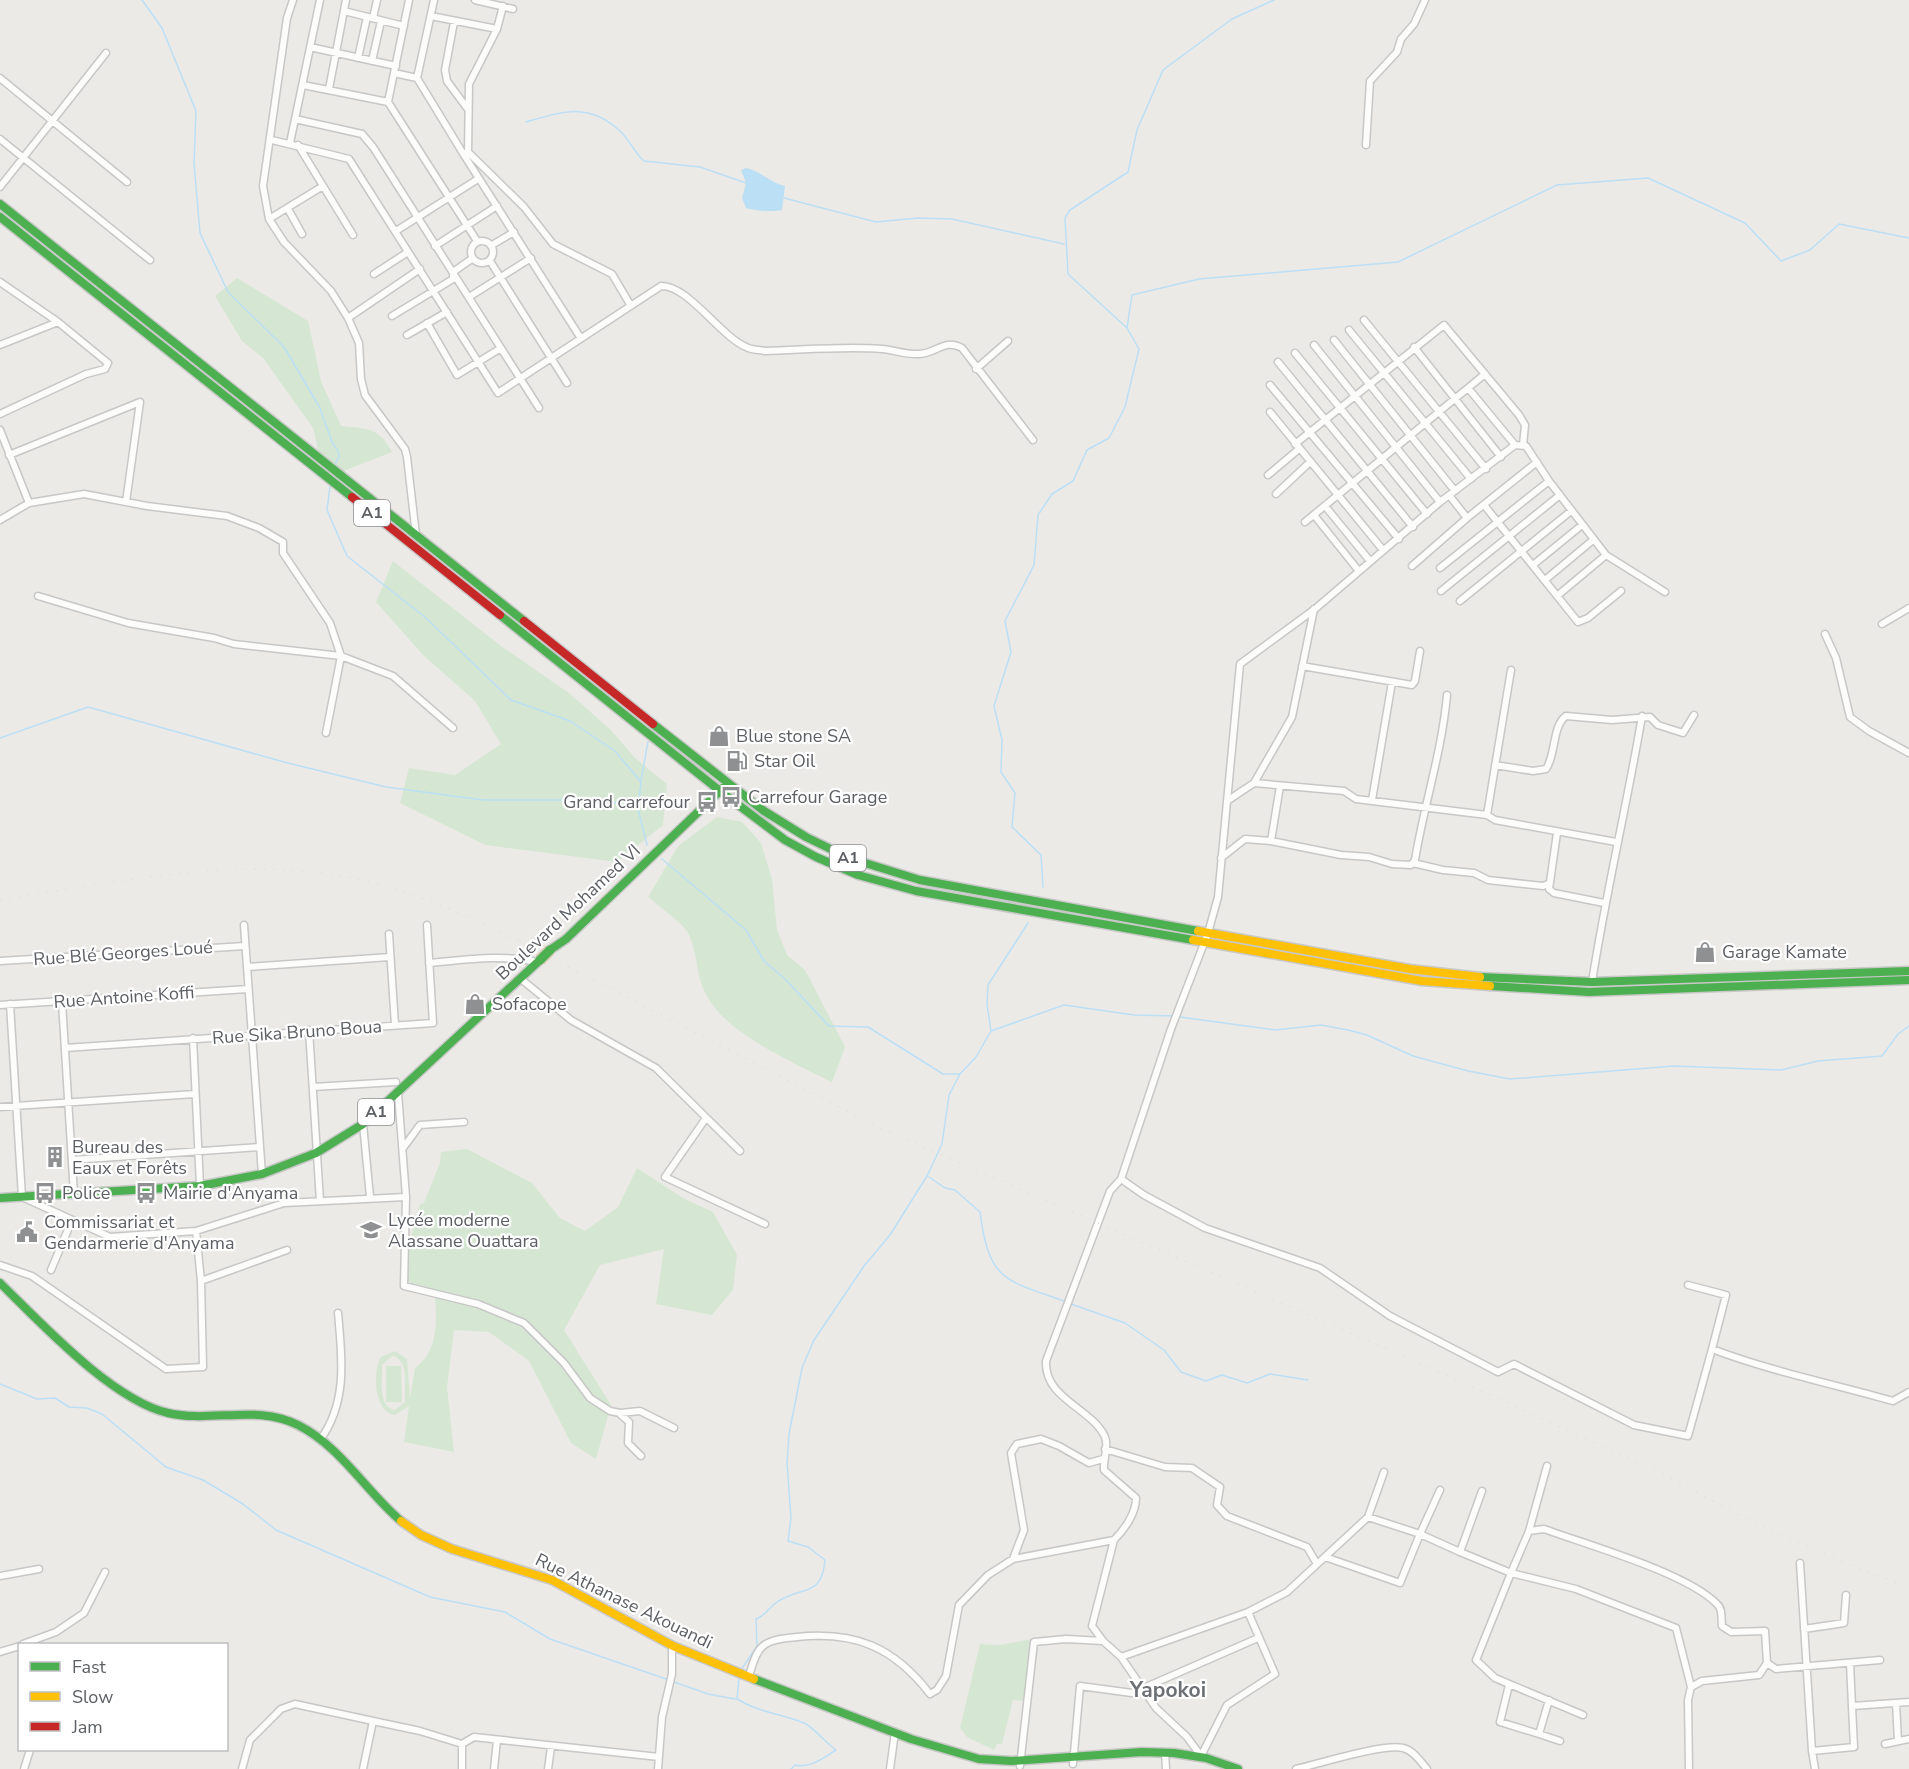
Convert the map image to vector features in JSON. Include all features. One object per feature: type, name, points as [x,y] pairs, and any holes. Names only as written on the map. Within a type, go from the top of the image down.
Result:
[{"type":"main road","name":"A1","points":[[0,204],[727,783],[792,832],[823,848],[894,874],[1420,970],[1502,980],[1592,982],[1909,971]]},
{"type":"main road","name":"A1","points":[[0,217],[720,791],[785,840],[816,857],[858,875],[916,891],[1203,944],[1422,981],[1589,992],[1909,980]]},
{"type":"main road","name":"Boulevard Mohamed VI","points":[[0,1198],[200,1186],[262,1174],[316,1153],[363,1124],[398,1093],[550,950],[566,939],[727,783]]},
{"type":"main road","name":"Rue Athanase Akouandi","points":[[0,1283],[30,1315],[128,1394],[152,1409],[186,1416],[266,1415],[297,1424],[320,1440],[380,1501],[423,1537],[552,1580],[672,1646],[895,1732],[976,1759],[1020,1766],[1073,1764],[1165,1753],[1201,1756],[1238,1769]]},
{"type":"street","points":[[293,0],[288,18],[272,140],[263,186],[269,219],[284,242],[331,291],[348,318],[359,343],[361,379],[365,395],[405,449],[416,536]]},
{"type":"street","points":[[290,143],[320,0]]},
{"type":"street","points":[[329,89],[346,0]]},
{"type":"street","points":[[358,58],[377,0]]},
{"type":"street","points":[[409,0],[388,102],[477,241]]},
{"type":"street","points":[[417,78],[434,0]]},
{"type":"street","points":[[476,0],[513,9]]},
{"type":"street","points":[[1366,145],[1370,81],[1397,52],[1401,39],[1414,24],[1425,0]]},
{"type":"street","points":[[466,154],[469,84],[497,29],[503,6]]},
{"type":"street","points":[[344,11],[404,26]]},
{"type":"street","points":[[431,16],[497,29]]},
{"type":"street","points":[[372,61],[381,21]]},
{"type":"street","points":[[454,22],[445,70],[447,81],[468,109]]},
{"type":"street","points":[[310,48],[372,61],[417,78],[466,154],[478,180],[531,258],[580,338]]},
{"type":"street","points":[[0,187],[106,53]]},
{"type":"street","points":[[0,78],[127,182]]},
{"type":"street","points":[[303,84],[388,102]]},
{"type":"street","points":[[295,119],[362,134],[373,147],[416,218],[539,408]]},
{"type":"street","points":[[0,138],[150,260]]},
{"type":"street","points":[[272,140],[349,159],[498,393],[662,286],[667,286],[690,300],[722,330],[746,347],[765,351],[881,349],[916,355],[931,354],[945,344],[954,343],[962,348],[1032,440]]},
{"type":"street","points":[[298,145],[353,235]]},
{"type":"street","points":[[466,154],[524,207],[553,244],[612,274],[631,306]]},
{"type":"street","points":[[396,231],[478,180]]},
{"type":"street","points":[[269,219],[322,186]]},
{"type":"street","points":[[435,246],[497,206]]},
{"type":"street","points":[[288,209],[302,234]]},
{"type":"street","points":[[492,245],[514,232]]},
{"type":"street","points":[[472,258],[471,249],[477,241],[485,240],[492,245],[494,253],[490,261]]},
{"type":"street","points":[[374,274],[408,252]]},
{"type":"street","points":[[453,272],[472,258]]},
{"type":"street","points":[[472,258],[481,263],[490,261]]},
{"type":"street","points":[[469,297],[531,258]]},
{"type":"street","points":[[490,261],[567,383]]},
{"type":"street","points":[[348,318],[420,269]]},
{"type":"street","points":[[392,316],[453,279],[453,272]]},
{"type":"street","points":[[0,282],[58,322],[104,359],[108,366],[0,414]]},
{"type":"street","points":[[407,335],[447,312]]},
{"type":"street","points":[[1364,320],[1486,469]]},
{"type":"street","points":[[0,345],[58,322]]},
{"type":"street","points":[[427,323],[457,375],[501,348]]},
{"type":"street","points":[[1248,1612],[1275,1674],[1227,1705],[1201,1756],[1140,1688],[1121,1658],[1103,1641],[1092,1626],[1114,1540],[1123,1531],[1136,1506],[1136,1498],[1104,1470],[1103,1460],[1107,1441],[1101,1429],[1064,1399],[1045,1371],[1046,1361],[1110,1191],[1121,1179],[1171,1029],[1208,933],[1218,897],[1240,664],[1315,609],[1440,502],[1519,445],[1525,425],[1444,325],[1325,420],[1268,475]]},
{"type":"street","points":[[1349,330],[1471,479]]},
{"type":"street","points":[[1334,340],[1411,436],[1467,518]]},
{"type":"street","points":[[976,369],[1008,341]]},
{"type":"street","points":[[1314,345],[1440,502]]},
{"type":"street","points":[[1414,347],[1501,457]]},
{"type":"street","points":[[1295,353],[1427,514]]},
{"type":"street","points":[[1278,362],[1413,527]]},
{"type":"street","points":[[1305,522],[1485,374]]},
{"type":"street","points":[[1270,385],[1399,539]]},
{"type":"street","points":[[1468,388],[1519,445],[1526,446],[1571,511],[1606,555],[1665,592]]},
{"type":"street","points":[[9,455],[140,402],[126,502]]},
{"type":"street","points":[[1270,412],[1383,550]]},
{"type":"street","points":[[0,430],[29,503]]},
{"type":"street","points":[[1276,494],[1311,462]]},
{"type":"street","points":[[1412,566],[1537,462]]},
{"type":"street","points":[[1440,568],[1549,481]]},
{"type":"street","points":[[0,520],[29,503],[84,494],[227,516],[259,528],[283,542],[283,553],[330,623],[341,656],[326,733]]},
{"type":"street","points":[[1441,591],[1560,495]]},
{"type":"street","points":[[1484,505],[1581,623],[1621,591]]},
{"type":"street","points":[[1325,506],[1370,561]]},
{"type":"street","points":[[1460,601],[1571,511]]},
{"type":"street","points":[[1314,515],[1358,570]]},
{"type":"street","points":[[1533,565],[1582,525]]},
{"type":"street","points":[[1545,580],[1593,540]]},
{"type":"street","points":[[1557,596],[1606,555]]},
{"type":"street","points":[[38,596],[128,623],[204,636],[234,644],[341,656],[393,676],[453,728]]},
{"type":"street","points":[[1881,624],[1909,608]]},
{"type":"street","points":[[1227,801],[1254,783],[1292,717],[1315,609]]},
{"type":"street","points":[[1825,634],[1836,658],[1850,717],[1869,731],[1909,753]]},
{"type":"street","points":[[1302,666],[1414,684],[1420,651]]},
{"type":"street","points":[[1487,815],[1511,670]]},
{"type":"street","points":[[1372,800],[1392,682]]},
{"type":"street","points":[[1413,863],[1438,754],[1447,695]]},
{"type":"street","points":[[1496,765],[1533,771],[1546,769],[1552,760],[1561,720],[1566,716],[1612,720],[1650,717],[1658,725],[1683,733],[1694,715]]},
{"type":"street","points":[[1592,982],[1604,903],[1616,842],[1626,811],[1642,716]]},
{"type":"street","points":[[1254,783],[1344,791],[1356,799],[1487,815],[1495,820],[1557,833],[1616,842]]},
{"type":"street","points":[[1270,841],[1280,786]]},
{"type":"street","points":[[1557,833],[1548,884],[1554,893],[1604,903]]},
{"type":"street","points":[[1221,858],[1245,839],[1270,841],[1341,855],[1369,857],[1392,864],[1413,863],[1426,868],[1474,873],[1488,880],[1543,886],[1548,884]]},
{"type":"street","points":[[244,925],[262,1174]]},
{"type":"street","name":"Rue Sika Bruno Boua","points":[[65,1048],[433,1023],[427,925]]},
{"type":"street","points":[[388,934],[395,1025]]},
{"type":"street","name":"Rue Blé Georges Loué","points":[[0,961],[245,946]]},
{"type":"street","points":[[247,968],[390,957]]},
{"type":"street","points":[[429,963],[494,958],[538,961]]},
{"type":"street","points":[[521,979],[571,1020],[656,1068],[740,1151]]},
{"type":"street","name":"Rue Antoine Koffi","points":[[0,1005],[248,989]]},
{"type":"street","points":[[62,1002],[74,1195]]},
{"type":"street","points":[[10,1004],[22,1197],[110,1237],[196,1231],[284,1203],[406,1197]]},
{"type":"street","points":[[309,1030],[320,1201]]},
{"type":"street","points":[[193,1038],[200,1186]]},
{"type":"street","points":[[313,1087],[396,1082]]},
{"type":"street","points":[[398,1093],[406,1197],[404,1286],[478,1304],[524,1323],[564,1363],[590,1398],[620,1413],[629,1422],[628,1443],[641,1456]]},
{"type":"street","points":[[0,1107],[195,1094]]},
{"type":"street","points":[[706,1118],[665,1177],[765,1224]]},
{"type":"street","points":[[402,1149],[420,1125],[464,1122]]},
{"type":"street","points":[[363,1124],[370,1197]]},
{"type":"street","points":[[72,1160],[259,1147]]},
{"type":"street","points":[[1121,1179],[1144,1195],[1205,1228],[1320,1268],[1390,1316],[1498,1372],[1514,1364],[1634,1425],[1688,1436],[1726,1294],[1688,1285]]},
{"type":"street","points":[[51,1270],[72,1220]]},
{"type":"street","points":[[0,1265],[32,1276],[166,1369],[203,1367],[201,1281],[196,1231]]},
{"type":"street","points":[[201,1281],[287,1250]]},
{"type":"street","points":[[320,1440],[330,1427],[340,1400],[342,1355],[338,1313]]},
{"type":"street","points":[[1712,1349],[1746,1362],[1770,1366],[1893,1401],[1909,1392]]},
{"type":"street","points":[[620,1413],[640,1412],[674,1428]]},
{"type":"street","points":[[1013,1559],[1024,1530],[1011,1453],[1017,1444],[1041,1439],[1089,1463],[1103,1460]]},
{"type":"street","points":[[1105,1449],[1165,1467],[1192,1468],[1220,1487],[1217,1505],[1227,1516],[1307,1547],[1317,1564]]},
{"type":"street","points":[[1546,1466],[1529,1531],[1476,1660],[1495,1678],[1583,1715]]},
{"type":"street","points":[[1121,1658],[1248,1612],[1287,1592],[1368,1517],[1384,1472]]},
{"type":"street","points":[[1325,1557],[1400,1583],[1440,1490]]},
{"type":"street","points":[[1460,1552],[1482,1491]]},
{"type":"street","points":[[1368,1517],[1420,1534],[1511,1573],[1575,1589],[1676,1628],[1691,1687],[1687,1727],[1689,1769]]},
{"type":"street","points":[[1529,1531],[1544,1529],[1689,1583],[1717,1603],[1721,1608],[1722,1626],[1731,1632],[1765,1630],[1767,1662],[1759,1675],[1702,1681],[1691,1687]]},
{"type":"street","points":[[744,1674],[759,1649],[767,1643],[796,1637],[836,1636],[860,1639],[879,1648],[910,1670],[930,1694],[937,1690],[946,1676],[959,1605],[988,1575],[1013,1559],[1114,1540]]},
{"type":"street","points":[[1800,1563],[1815,1769]]},
{"type":"street","points":[[0,1576],[39,1569]]},
{"type":"street","points":[[26,1643],[56,1632],[84,1613],[105,1572]]},
{"type":"street","points":[[1804,1629],[1844,1623],[1846,1595]]},
{"type":"street","points":[[1073,1764],[1080,1686],[1132,1693],[1258,1638]]},
{"type":"street","points":[[1020,1766],[1034,1642],[1066,1639],[1103,1641]]},
{"type":"street","points":[[0,1652],[18,1646]]},
{"type":"street","points":[[658,1769],[662,1717],[672,1674],[672,1646]]},
{"type":"street","points":[[1767,1662],[1776,1669],[1880,1660]]},
{"type":"street","points":[[1812,1751],[1854,1747],[1850,1663]]},
{"type":"street","points":[[1509,1685],[1500,1722],[1560,1741]]},
{"type":"street","points":[[1539,1734],[1550,1701]]},
{"type":"street","points":[[1852,1706],[1909,1702]]},
{"type":"street","points":[[1896,1703],[1898,1741]]},
{"type":"street","points":[[243,1769],[250,1740],[281,1709],[295,1704],[420,1731],[462,1744],[474,1737],[659,1757]]},
{"type":"street","points":[[363,1769],[373,1721]]},
{"type":"street","points":[[890,1769],[895,1732]]},
{"type":"street","points":[[1885,1744],[1909,1739]]},
{"type":"street","points":[[494,1769],[497,1740]]},
{"type":"street","points":[[462,1744],[462,1769]]},
{"type":"street","points":[[548,1769],[551,1747]]},
{"type":"street","points":[[1296,1769],[1384,1748],[1402,1747],[1414,1754],[1427,1769]]},
{"type":"street","points":[[24,1769],[29,1751]]},
{"type":"street","points":[[1165,1753],[1166,1769]]},
{"type":"green space","points":[[237,278],[308,321],[321,381],[341,426],[372,431],[382,438],[392,452],[341,472],[319,453],[313,428],[263,358],[242,341],[215,296]]},
{"type":"green space","points":[[393,561],[501,646],[569,693],[611,730],[635,758],[667,784],[663,825],[617,862],[485,845],[400,803],[409,768],[455,775],[501,744],[475,701],[423,655],[376,602]]},
{"type":"green space","points":[[717,817],[742,822],[761,843],[772,879],[777,930],[787,955],[805,970],[845,1047],[832,1082],[753,1040],[725,1019],[703,989],[689,935],[677,921],[648,897],[678,846]]},
{"type":"green space","points":[[467,1149],[532,1183],[560,1218],[585,1231],[618,1207],[637,1168],[683,1198],[713,1212],[737,1255],[733,1290],[712,1315],[656,1304],[664,1249],[600,1265],[564,1330],[611,1405],[596,1459],[571,1443],[529,1361],[489,1332],[454,1330],[447,1387],[454,1452],[404,1442],[409,1406],[395,1415],[388,1413],[383,1407],[376,1381],[376,1372],[381,1357],[395,1351],[407,1359],[410,1398],[415,1368],[429,1352],[433,1343],[436,1323],[435,1292],[411,1284],[407,1279],[406,1255],[420,1204],[424,1203],[440,1163],[441,1152]],"holes":[[[392,1356],[398,1358],[405,1374],[405,1402],[395,1410],[389,1407],[383,1398],[382,1365]]]},
{"type":"green space","points":[[386,1366],[401,1366],[402,1402],[386,1402]]},
{"type":"green space","points":[[1033,1639],[1024,1701],[1013,1700],[1002,1744],[997,1744],[994,1750],[967,1737],[960,1728],[980,1644],[1000,1645]]},
{"type":"water","points":[[746,168],[785,186],[782,210],[764,211],[746,208],[742,198],[746,183],[741,170]]},
{"type":"waterway","points":[[142,0],[162,28],[196,111],[194,163],[200,233],[228,292],[284,347],[320,408],[332,442],[338,451],[339,457],[335,464]]},
{"type":"waterway","points":[[1043,887],[1041,855],[1012,827],[1015,793],[1001,772],[1002,740],[994,706],[1011,652],[1005,621],[1034,565],[1038,515],[1052,494],[1073,481],[1087,450],[1109,438],[1125,407],[1139,349],[1127,328],[1068,274],[1065,218],[1070,210],[1128,172],[1137,130],[1163,70],[1232,19],[1274,0]]},
{"type":"waterway","points":[[526,122],[565,112],[598,116],[621,132],[644,161],[700,167],[746,183]]},
{"type":"waterway","points":[[1127,328],[1132,295],[1199,279],[1398,262],[1557,185],[1648,178],[1745,223],[1781,261],[1810,250],[1839,224],[1909,238]]},
{"type":"waterway","points":[[784,198],[876,222],[918,218],[952,219],[1064,244]]},
{"type":"waterway","points":[[330,486],[327,510],[347,556],[426,618],[511,700],[570,721],[615,751],[641,782],[638,809],[647,845]]},
{"type":"waterway","points":[[0,738],[88,707],[284,762],[386,787],[483,800],[605,800],[638,809]]},
{"type":"waterway","points":[[641,780],[648,742]]},
{"type":"waterway","points":[[662,859],[746,930],[764,961],[786,980],[829,1026],[868,1027],[943,1074],[960,1074]]},
{"type":"waterway","points":[[741,1670],[757,1646],[756,1619],[777,1602],[815,1586],[823,1572],[825,1560],[808,1547],[788,1541],[791,1518],[787,1463],[789,1434],[802,1368],[814,1340],[864,1266],[890,1235],[927,1176],[942,1144],[949,1095],[960,1074],[976,1057],[991,1031],[987,1004],[988,985],[1028,923]]},
{"type":"waterway","points":[[991,1031],[1064,1005],[1134,1015],[1175,1016]]},
{"type":"waterway","points":[[1180,1017],[1275,1030],[1321,1025],[1348,1030],[1367,1035],[1413,1056],[1468,1071],[1510,1079],[1674,1066],[1781,1070],[1818,1061],[1882,1056],[1898,1034],[1909,1026]]},
{"type":"waterway","points":[[929,1177],[945,1188],[955,1190],[980,1212],[989,1252],[995,1265],[1004,1275],[1015,1282],[1067,1302]]},
{"type":"waterway","points":[[1071,1304],[1125,1323],[1164,1350],[1181,1372],[1206,1381],[1222,1375],[1247,1383],[1270,1374],[1308,1380]]},
{"type":"waterway","points":[[0,1384],[37,1399],[55,1398],[69,1407],[87,1408],[102,1414],[166,1467],[203,1480],[243,1504],[276,1530],[430,1597],[505,1612],[550,1639],[669,1680]]},
{"type":"waterway","points":[[739,1678],[737,1699],[761,1710],[804,1723],[836,1750],[816,1762],[801,1766],[795,1765],[791,1769]]},
{"type":"waterway","points":[[674,1682],[708,1694],[735,1699]]},
{"type":"railway","points":[[0,900],[142,878],[190,872],[238,870],[285,870],[333,874],[380,884],[411,894],[499,931],[882,1129],[1442,1373],[1665,1475],[1741,1516],[1859,1569],[1909,1587]]},
{"type":"traffic: fast","points":[[0,204],[524,621]]},
{"type":"traffic: fast","points":[[0,217],[352,497]]},
{"type":"traffic: fast","points":[[500,615],[720,791],[785,840],[816,857],[858,875],[916,891],[1193,940]]},
{"type":"traffic: fast","points":[[653,724],[764,811],[806,837],[849,858],[920,880],[1198,931]]},
{"type":"traffic: fast","points":[[550,950],[566,939],[723,788]]},
{"type":"traffic: fast","points":[[540,960],[550,950]]},
{"type":"traffic: fast","points":[[0,1198],[200,1186],[262,1174],[316,1153],[363,1124],[540,960]]},
{"type":"traffic: fast","points":[[1480,977],[1592,982],[1909,971]]},
{"type":"traffic: fast","points":[[1490,986],[1589,992],[1909,980]]},
{"type":"traffic: fast","points":[[0,1283],[78,1358],[124,1393],[146,1405],[184,1416],[266,1416],[298,1425],[313,1434],[340,1457],[401,1521]]},
{"type":"traffic: fast","points":[[754,1679],[911,1739],[979,1759],[1012,1761],[1142,1752],[1174,1753],[1206,1758],[1238,1769]]},
{"type":"traffic: slow","points":[[1198,931],[1410,969],[1480,977]]},
{"type":"traffic: slow","points":[[1193,940],[1422,981],[1490,986]]},
{"type":"traffic: slow","points":[[401,1521],[421,1535],[452,1549],[552,1580],[673,1646],[754,1679]]},
{"type":"traffic: jam","points":[[352,497],[500,615]]},
{"type":"traffic: jam","points":[[524,621],[653,724]]},
{"type":"place","name":"Blue stone SA","points":[[719,736]]},
{"type":"place","name":"Star Oil","points":[[737,761]]},
{"type":"place","name":"Carrefour Garage","points":[[731,797]]},
{"type":"place","name":"Grand carrefour","points":[[707,802]]},
{"type":"place","name":"Garage Kamate","points":[[1705,952]]},
{"type":"place","name":"Sofacope","points":[[475,1004]]},
{"type":"place","name":"Bureau des Eaux et Forêts","points":[[55,1157]]},
{"type":"place","name":"Police","points":[[45,1193]]},
{"type":"place","name":"Mairie d'Anyama","points":[[146,1193]]},
{"type":"place","name":"Lycée moderne Alassane Ouattara","points":[[371,1230]]},
{"type":"place","name":"Commissariat et Gendarmerie d'Anyama","points":[[27,1232]]},
{"type":"district","name":"Yapokoi","points":[[1168,1690]]}]
